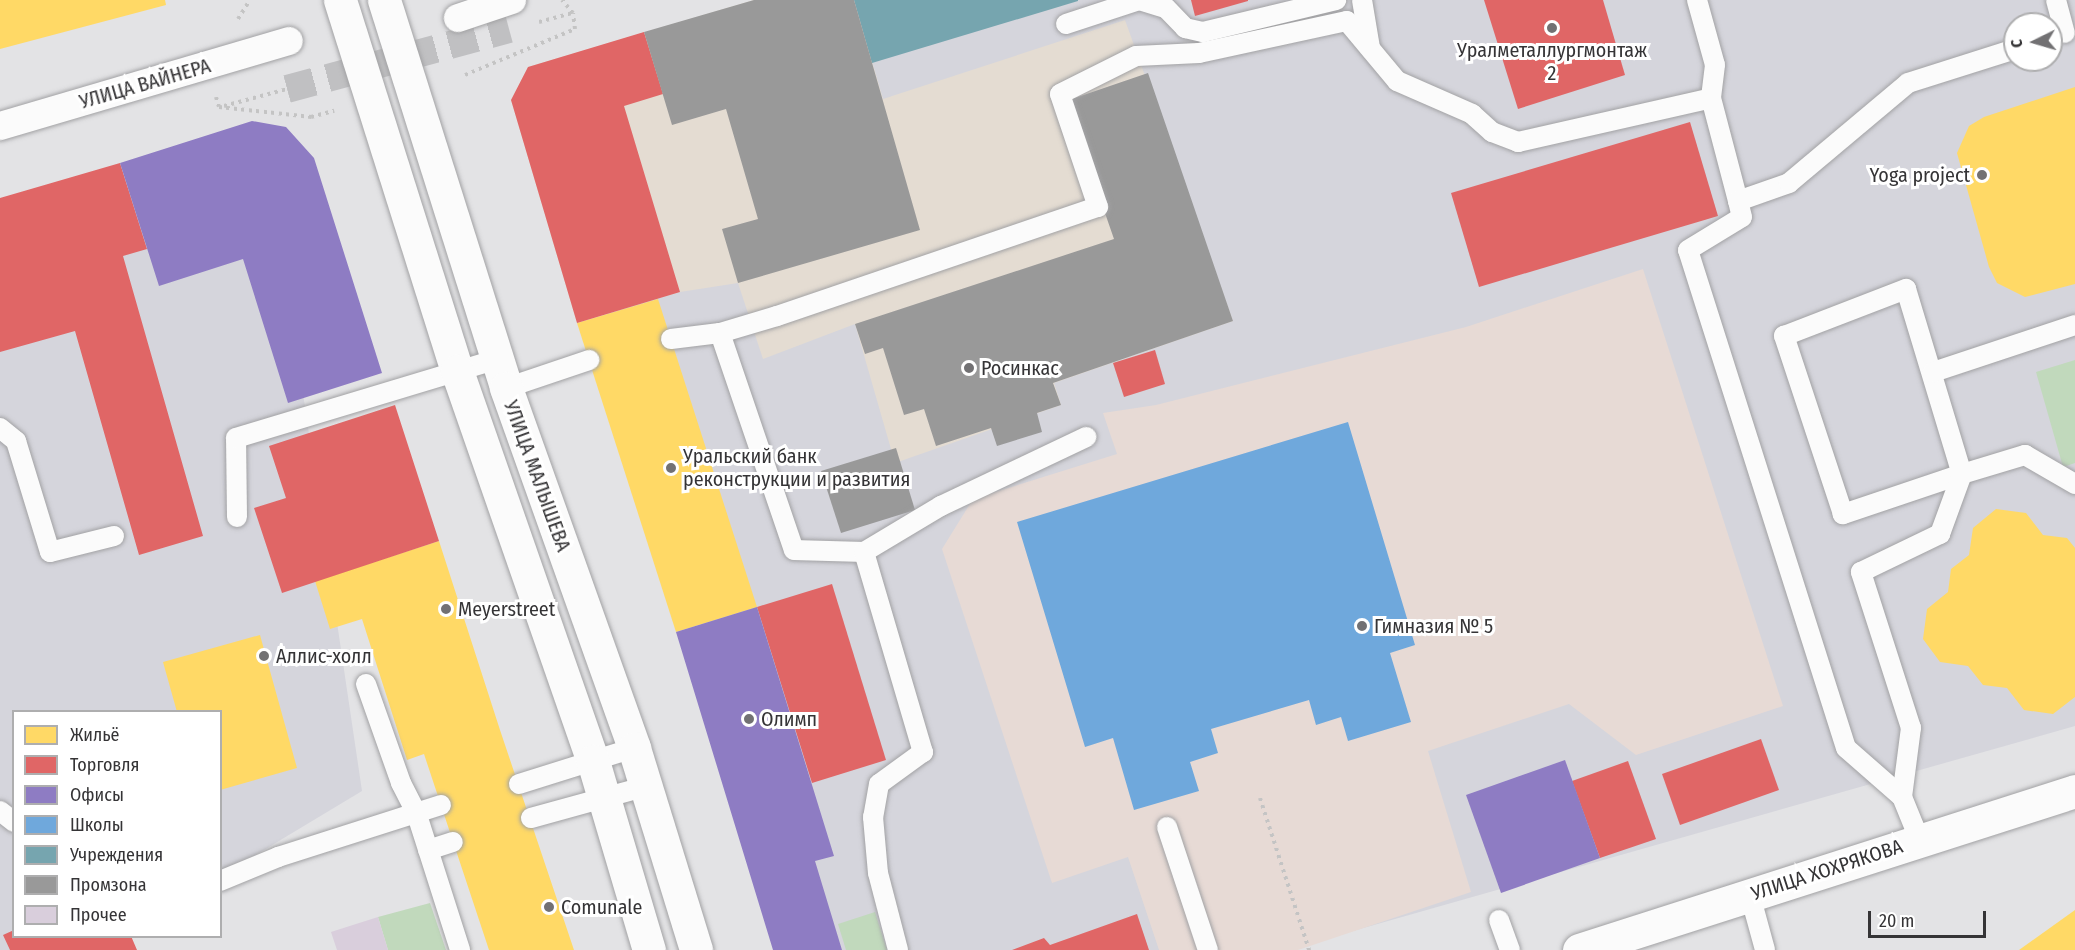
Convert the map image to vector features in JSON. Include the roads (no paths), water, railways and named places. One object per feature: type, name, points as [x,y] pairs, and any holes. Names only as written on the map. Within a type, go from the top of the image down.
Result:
[{"type":"main road","name":"УЛИЦА МАЛЫШЕВА","points":[[340,0],[457,371],[593,761],[649,950]]},
{"type":"main road","name":"УЛИЦА МАЛЫШЕВА","points":[[384,0],[502,373],[647,786],[696,950]]},
{"type":"main road","name":"УЛИЦА ХОХРЯКОВА","points":[[1579,950],[2075,791]]},
{"type":"street","points":[[458,18],[512,0]]},
{"type":"street","name":"УЛИЦА ВАЙНЕРА","points":[[0,126],[290,41]]},
{"type":"lane","points":[[1066,24],[1139,0],[1166,8],[1185,28],[1203,32],[1336,0]]},
{"type":"lane","points":[[1362,0],[1370,49]]},
{"type":"lane","points":[[1697,0],[1715,65],[1711,98],[1742,217],[1688,250],[1846,748],[1902,797],[1920,841]]},
{"type":"lane","points":[[2056,0],[2064,33]]},
{"type":"lane","points":[[671,339],[720,333],[1098,207],[1060,94],[1136,56],[1199,53],[1347,21],[1396,81],[1472,114],[1492,132],[1518,142],[1711,98]]},
{"type":"lane","points":[[1738,201],[1789,183],[1908,83],[2003,53]]},
{"type":"lane","points":[[1902,797],[1911,728],[1861,572],[1940,534],[1962,474],[1906,289],[1784,336],[1843,514],[1962,474],[2025,455],[2075,484]]},
{"type":"lane","points":[[1933,372],[2075,325]]},
{"type":"lane","points":[[720,333],[794,550],[864,552],[941,506],[1086,437]]},
{"type":"lane","points":[[237,516],[236,438],[457,371],[502,373],[589,360]]},
{"type":"lane","points":[[0,428],[16,441],[50,552],[114,536]]},
{"type":"lane","points":[[864,552],[923,752],[879,784],[873,817],[878,873],[898,950]]},
{"type":"lane","points":[[366,684],[401,783],[417,815],[460,950]]},
{"type":"lane","points":[[519,784],[634,748]]},
{"type":"lane","points":[[531,818],[647,786]]},
{"type":"lane","points":[[222,880],[278,857],[417,815],[441,805]]},
{"type":"lane","points":[[0,811],[12,820]]},
{"type":"lane","points":[[1167,827],[1208,950]]},
{"type":"lane","points":[[428,850],[453,842]]},
{"type":"lane","points":[[1750,895],[1765,950]]},
{"type":"lane","points":[[1499,920],[1510,950]]},
{"type":"tunnel","points":[[287,89],[509,29]]},
{"type":"place","name":"Уралметаллургмонтаж 2","points":[[1552,28]]},
{"type":"place","name":"Yoga projeсt","points":[[1982,175]]},
{"type":"place","name":"Росинкас","points":[[969,368]]},
{"type":"place","name":"Уральский банк реконструкции и развития","points":[[671,468]]},
{"type":"place","name":"Meyerstreet","points":[[446,609]]},
{"type":"place","name":"Гимназия № 5","points":[[1362,626]]},
{"type":"place","name":"Аллис-холл","points":[[264,656]]},
{"type":"place","name":"Олимп","points":[[749,719]]},
{"type":"place","name":"Comunale","points":[[549,907]]}]
